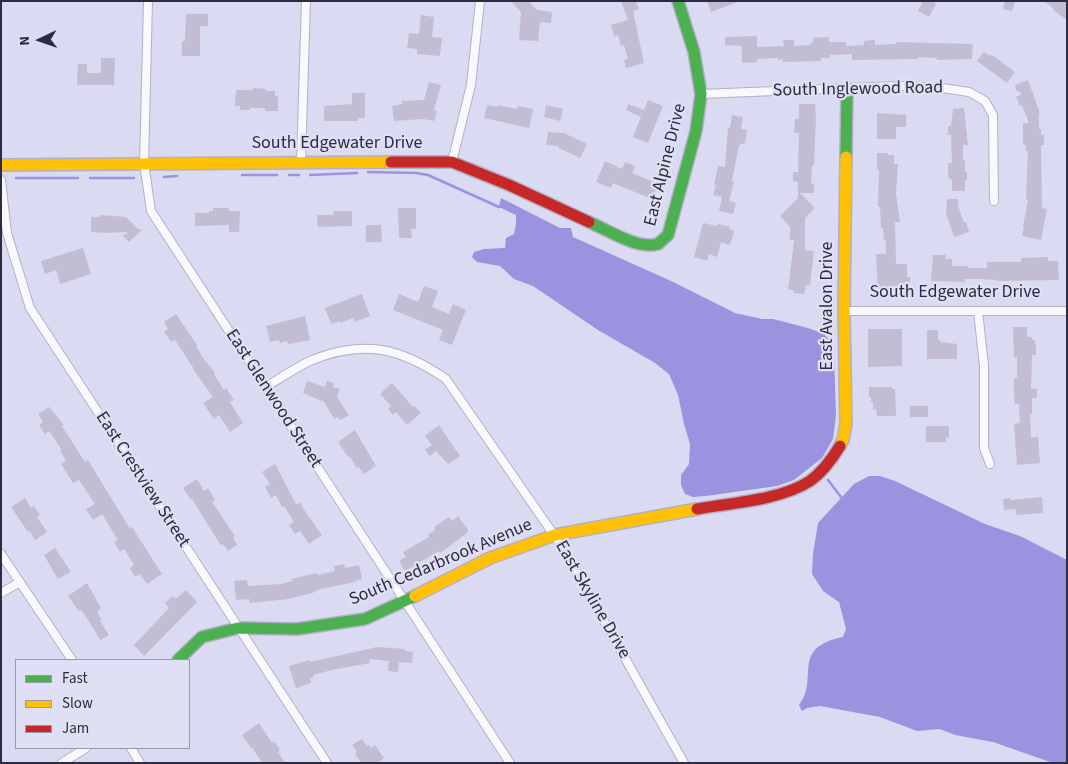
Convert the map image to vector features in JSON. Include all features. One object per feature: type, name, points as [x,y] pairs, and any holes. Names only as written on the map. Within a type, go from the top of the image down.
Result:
[{"type":"street","name":"East Glenwood Street","points":[[148,1],[144,163],[151,211],[510,763]]},
{"type":"street","points":[[301,162],[306,1]]},
{"type":"street","points":[[452,162],[471,85],[480,1]]},
{"type":"street","name":"East Alpine Drive","points":[[656,246],[664,241],[668,235],[696,132],[701,94],[692,46],[678,1]]},
{"type":"street","name":"South Inglewood Road","points":[[701,94],[899,86],[963,90],[975,94],[985,101],[993,115],[994,201]]},
{"type":"street","name":"East Avalon Drive","points":[[784,494],[810,481],[824,469],[836,454],[843,440],[847,416],[844,311],[847,89]]},
{"type":"street","name":"South Edgewater Drive","points":[[1,165],[452,162],[493,177],[640,244],[656,246]]},
{"type":"street","name":"East Crestview Street","points":[[1,180],[7,233],[30,308],[327,763]]},
{"type":"street","name":"South Edgewater Drive","points":[[844,311],[1067,311]]},
{"type":"street","points":[[978,311],[984,366],[984,448],[990,464]]},
{"type":"street","name":"East Skyline Drive","points":[[266,387],[311,361],[353,348],[374,349],[409,358],[427,366],[446,379],[543,521],[555,535],[684,763]]},
{"type":"street","name":"South Cedarbrook Avenue","points":[[179,659],[202,637],[238,628],[297,630],[365,619],[490,558],[555,535],[784,494]]},
{"type":"street","points":[[1,554],[71,659]]},
{"type":"street","points":[[1,593],[20,582]]},
{"type":"street","points":[[62,763],[84,749]]},
{"type":"street","points":[[131,749],[140,763]]},
{"type":"shaded area","points":[[501,198],[560,228],[571,228],[573,237],[671,281],[735,313],[762,319],[773,319],[824,334],[831,342],[834,357],[836,415],[833,439],[822,458],[794,480],[777,486],[706,496],[693,497],[685,494],[681,485],[681,475],[689,464],[690,444],[678,395],[669,374],[655,363],[598,330],[533,286],[514,279],[500,266],[477,262],[472,257],[474,252],[484,249],[505,248],[506,238],[514,234],[516,215],[499,207]]},
{"type":"shaded area","points":[[869,476],[880,476],[895,481],[985,524],[1020,536],[1067,560],[1067,763],[1053,763],[993,742],[955,735],[940,729],[917,731],[880,717],[820,706],[807,708],[802,711],[799,705],[805,695],[811,656],[816,649],[826,642],[843,637],[846,629],[839,602],[823,591],[812,574],[818,523],[854,484]]},
{"type":"building","points":[[511,1],[528,1],[537,10],[552,12],[551,23],[540,22],[538,41],[519,40],[521,12]]},
{"type":"building","points":[[621,1],[636,1],[639,9],[633,11],[644,63],[626,68],[624,60],[628,59],[624,45],[621,46],[618,35],[614,36],[611,25],[628,20]]},
{"type":"building","points":[[707,1],[738,1],[738,2],[711,12]]},
{"type":"building","points":[[923,1],[932,1],[936,4],[929,17],[918,11]]},
{"type":"building","points":[[1005,1],[1015,1],[1012,11],[1003,9]]},
{"type":"building","points":[[1044,1],[1067,1],[1067,20],[1053,10]]},
{"type":"building","points":[[186,14],[208,14],[208,26],[200,26],[200,56],[182,56],[182,41],[185,41]]},
{"type":"building","points":[[421,15],[434,17],[432,37],[442,38],[440,56],[417,54],[417,49],[407,48],[409,33],[419,34]]},
{"type":"building","points":[[757,36],[757,47],[784,46],[783,40],[794,40],[794,46],[811,45],[810,43],[813,43],[813,38],[829,37],[829,42],[846,42],[846,46],[864,45],[864,41],[875,40],[875,45],[896,44],[896,42],[973,44],[972,59],[937,60],[937,58],[918,57],[918,59],[852,60],[852,54],[830,55],[830,58],[821,58],[821,61],[783,62],[783,59],[778,60],[778,58],[757,59],[757,62],[742,63],[742,46],[725,45],[725,37]]},
{"type":"building","points":[[984,52],[990,56],[992,55],[1015,72],[1007,83],[977,61]]},
{"type":"building","points":[[101,58],[115,58],[114,85],[77,85],[78,64],[87,64],[87,73],[101,73]]},
{"type":"building","points":[[1028,80],[1040,113],[1039,129],[1041,129],[1041,135],[1044,135],[1044,145],[1041,145],[1042,208],[1047,209],[1041,240],[1022,236],[1028,200],[1026,200],[1028,151],[1026,151],[1026,145],[1023,145],[1023,123],[1029,123],[1022,105],[1020,106],[1016,97],[1022,94],[1016,90],[1015,85]]},
{"type":"building","points":[[429,82],[441,85],[434,110],[437,111],[434,121],[423,119],[394,121],[392,106],[402,104],[402,101],[424,100]]},
{"type":"building","points":[[253,88],[275,91],[275,96],[278,96],[278,111],[265,111],[265,108],[240,110],[240,106],[235,106],[236,90],[253,90]]},
{"type":"building","points":[[352,93],[365,93],[365,118],[358,118],[358,121],[324,121],[324,106],[352,104]]},
{"type":"building","points":[[648,100],[663,106],[648,143],[633,137],[641,117],[626,110],[628,104],[644,110]]},
{"type":"building","points":[[799,104],[815,104],[816,119],[814,165],[812,165],[811,184],[814,184],[814,193],[800,193],[815,208],[805,218],[805,250],[814,251],[810,285],[806,285],[804,294],[793,293],[794,290],[788,290],[794,240],[790,240],[790,227],[780,216],[798,198],[798,182],[793,181],[793,172],[798,172],[799,133],[794,133],[795,119],[799,119]]},
{"type":"building","points":[[487,105],[517,109],[518,106],[533,109],[529,128],[484,118]]},
{"type":"building","points":[[546,105],[563,109],[560,121],[544,117]]},
{"type":"building","points":[[964,108],[968,145],[963,145],[963,160],[965,160],[967,180],[965,180],[965,191],[952,191],[952,179],[949,179],[948,172],[948,163],[952,163],[951,135],[948,135],[948,126],[951,126],[953,109]]},
{"type":"building","points":[[877,113],[906,115],[906,127],[896,127],[896,139],[877,139]]},
{"type":"building","points":[[732,115],[743,117],[741,129],[747,130],[745,143],[739,145],[732,181],[734,182],[729,201],[736,203],[733,214],[719,211],[722,197],[713,195],[718,166],[725,167],[728,128],[730,128]]},
{"type":"building","points":[[548,132],[564,133],[587,144],[580,158],[559,148],[559,146],[546,145]]},
{"type":"building","points":[[877,153],[894,155],[894,164],[898,164],[896,194],[900,222],[895,222],[896,264],[907,264],[907,277],[910,277],[910,289],[878,289],[876,254],[886,254],[886,240],[884,240],[883,228],[881,228],[880,207],[878,207],[879,169],[877,169]]},
{"type":"building","points":[[605,161],[622,169],[625,162],[635,166],[632,173],[658,184],[652,199],[613,183],[611,188],[596,182]]},
{"type":"building","points":[[947,199],[958,199],[958,206],[969,232],[954,237],[946,213]]},
{"type":"building","points":[[213,208],[229,208],[229,211],[240,211],[239,232],[229,232],[229,225],[195,226],[195,213],[209,213],[209,211],[213,211]]},
{"type":"building","points":[[398,208],[416,208],[416,229],[411,229],[412,238],[399,238]]},
{"type":"building","points":[[333,211],[352,211],[352,226],[318,227],[317,215],[334,215]]},
{"type":"building","points":[[100,215],[126,217],[139,230],[143,229],[129,242],[122,235],[127,234],[127,232],[91,232],[91,217],[100,217]]},
{"type":"building","points":[[703,223],[730,227],[729,229],[734,231],[730,245],[721,242],[717,257],[709,254],[707,261],[694,257]]},
{"type":"building","points":[[366,225],[381,225],[382,242],[366,242]]},
{"type":"building","points":[[83,248],[91,274],[60,284],[56,270],[45,274],[41,261]]},
{"type":"building","points":[[933,255],[946,255],[945,259],[952,259],[952,266],[968,266],[968,268],[987,268],[987,262],[1021,262],[1021,258],[1048,257],[1048,261],[1058,261],[1059,280],[997,281],[965,279],[965,282],[931,281]]},
{"type":"building","points":[[424,286],[438,291],[432,307],[449,314],[453,304],[466,310],[452,345],[439,340],[443,330],[393,310],[399,294],[418,302]]},
{"type":"building","points":[[362,294],[370,316],[355,322],[353,318],[331,324],[325,308]]},
{"type":"building","points":[[176,314],[197,345],[203,358],[214,371],[224,390],[226,388],[234,400],[230,402],[243,423],[230,432],[219,415],[214,419],[203,403],[213,397],[175,340],[171,342],[164,332],[168,329],[164,322]]},
{"type":"building","points":[[305,316],[310,340],[288,344],[287,341],[280,343],[279,340],[270,342],[266,326]]},
{"type":"building","points":[[1013,327],[1027,327],[1027,337],[1032,337],[1036,345],[1036,355],[1032,355],[1031,389],[1037,389],[1037,398],[1032,398],[1032,414],[1030,414],[1031,438],[1038,437],[1040,463],[1017,465],[1014,424],[1020,423],[1019,404],[1015,404],[1014,392],[1014,378],[1017,378],[1017,357],[1014,357]]},
{"type":"building","points":[[868,329],[902,329],[902,366],[868,367]]},
{"type":"building","points":[[927,330],[938,330],[938,340],[940,342],[957,344],[957,359],[927,359]]},
{"type":"building","points":[[307,381],[325,387],[327,381],[334,383],[333,387],[340,389],[337,397],[349,415],[340,420],[338,417],[334,419],[324,402],[303,393]]},
{"type":"building","points":[[392,383],[413,407],[415,406],[421,413],[407,425],[396,412],[393,415],[388,409],[391,406],[380,394]]},
{"type":"building","points":[[869,387],[892,387],[892,389],[895,389],[896,416],[877,416],[876,409],[873,409],[871,397],[869,397]]},
{"type":"building","points":[[910,406],[928,406],[928,417],[910,417]]},
{"type":"building","points":[[49,407],[64,425],[62,426],[85,462],[88,460],[130,529],[132,527],[162,574],[147,584],[140,574],[135,577],[130,568],[134,565],[124,549],[120,552],[114,542],[118,540],[102,514],[93,520],[86,509],[95,504],[79,480],[73,483],[61,464],[66,461],[60,451],[62,450],[49,431],[45,434],[39,425],[43,422],[38,414]]},
{"type":"building","points":[[439,425],[460,456],[448,464],[436,451],[430,456],[425,450],[432,445],[425,436]]},
{"type":"building","points":[[926,426],[949,426],[949,438],[946,437],[946,442],[926,442]]},
{"type":"building","points":[[355,430],[376,466],[364,474],[348,457],[338,442]]},
{"type":"building","points":[[275,464],[296,504],[301,503],[322,535],[309,544],[300,531],[295,534],[289,525],[294,522],[284,506],[282,507],[276,495],[271,498],[265,487],[270,484],[262,472]]},
{"type":"building","points":[[197,479],[204,491],[208,488],[215,500],[212,502],[235,536],[233,538],[237,545],[228,551],[223,544],[221,546],[183,488]]},
{"type":"building","points":[[1042,497],[1043,513],[1016,515],[1016,509],[1004,510],[1003,499]]},
{"type":"building","points":[[25,498],[31,508],[34,506],[40,515],[37,517],[47,532],[35,540],[11,507]]},
{"type":"building","points":[[458,516],[468,530],[467,533],[440,553],[439,551],[405,571],[399,561],[406,557],[403,552],[429,537],[428,535],[435,530],[434,527],[449,517],[452,521]]},
{"type":"building","points":[[55,548],[71,572],[58,579],[44,555]]},
{"type":"building","points":[[344,564],[345,568],[359,565],[362,579],[289,599],[250,603],[249,599],[236,600],[234,581],[247,580],[248,586],[281,584],[292,581],[291,579],[335,571],[334,566]]},
{"type":"building","points":[[87,583],[101,608],[97,612],[102,620],[100,621],[109,635],[100,640],[87,618],[68,596]]},
{"type":"building","points":[[186,590],[197,602],[144,656],[134,645],[169,608],[165,603],[173,596],[176,599]]},
{"type":"building","points":[[377,647],[405,649],[405,651],[413,652],[412,663],[399,662],[398,672],[388,671],[389,661],[369,659],[370,663],[313,675],[314,677],[310,678],[311,683],[296,688],[289,666],[309,660],[310,662]]},
{"type":"building","points":[[259,723],[272,743],[274,741],[280,750],[278,752],[285,763],[262,763],[242,735]]},
{"type":"building","points":[[362,739],[371,748],[375,745],[384,758],[377,763],[361,763],[352,745]]},
{"type":"waterway","points":[[368,172],[428,175],[499,207]]},
{"type":"waterway","points":[[310,175],[357,173]]},
{"type":"waterway","points":[[242,175],[277,175]]},
{"type":"waterway","points":[[289,175],[299,175]]},
{"type":"waterway","points":[[164,177],[177,176]]},
{"type":"waterway","points":[[16,178],[78,178]]},
{"type":"waterway","points":[[90,178],[134,178]]},
{"type":"waterway","points":[[828,480],[841,497]]},
{"type":"traffic: fast","points":[[589,222],[632,242],[641,244],[658,244],[668,235],[696,131],[701,94],[694,52],[678,1]]},
{"type":"traffic: fast","points":[[846,157],[847,89]]},
{"type":"traffic: fast","points":[[179,659],[202,637],[238,628],[297,629],[365,619],[415,596]]},
{"type":"traffic: slow","points":[[840,446],[846,424],[844,311],[846,157]]},
{"type":"traffic: slow","points":[[1,165],[391,162]]},
{"type":"traffic: slow","points":[[415,596],[490,558],[555,535],[697,509]]},
{"type":"traffic: jam","points":[[391,162],[452,162],[509,185],[589,222]]},
{"type":"traffic: jam","points":[[697,509],[755,500],[785,493],[810,481],[819,474],[840,446]]}]
